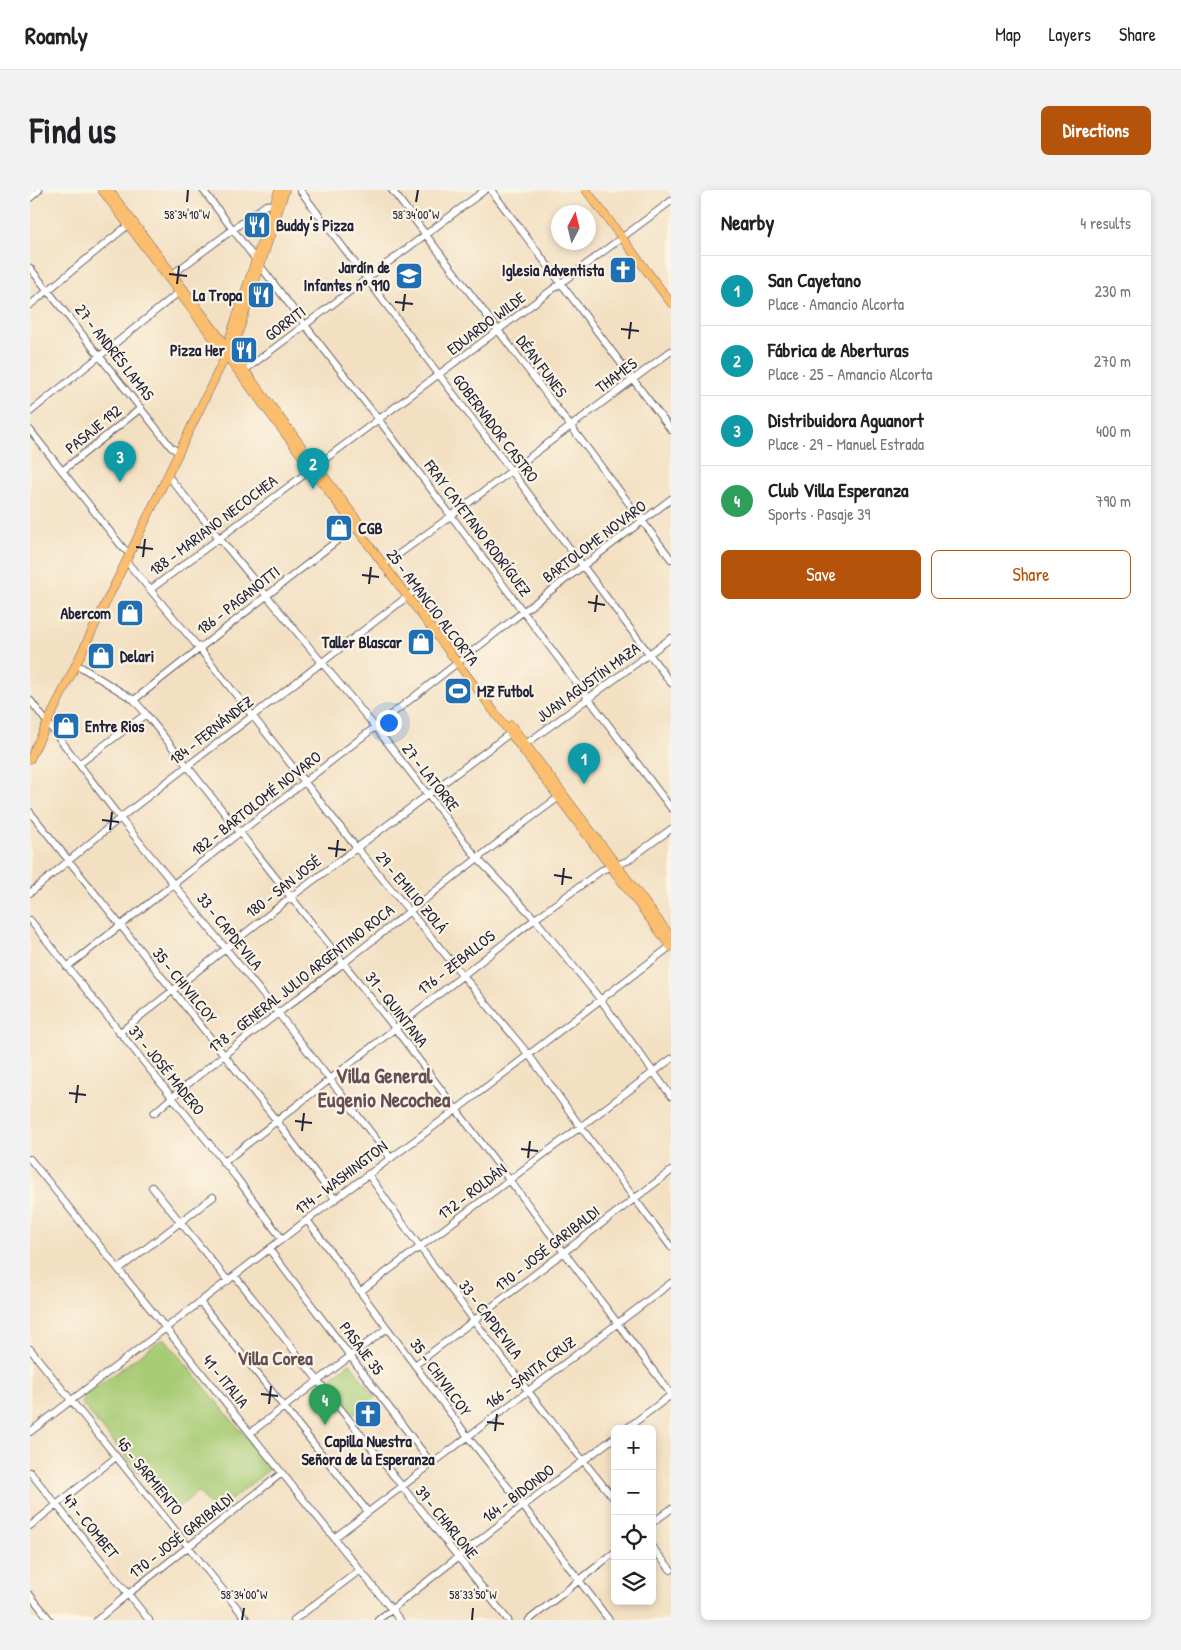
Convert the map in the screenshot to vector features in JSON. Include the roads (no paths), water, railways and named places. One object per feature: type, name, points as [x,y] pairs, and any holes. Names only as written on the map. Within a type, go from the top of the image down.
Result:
[{"type":"main road","points":[[102,190],[131,223]]},
{"type":"main road","points":[[109,190],[131,223],[227,352]]},
{"type":"main road","points":[[30,760],[227,352],[236,340],[279,190]]},
{"type":"main road","points":[[258,263],[285,190]]},
{"type":"main road","points":[[586,190],[671,303]]},
{"type":"main road","points":[[170,276],[178,293],[227,352],[245,370],[314,468]]},
{"type":"main road","name":"25 - AMANCIO ALCORTA","points":[[227,352],[358,524],[612,866]]},
{"type":"main road","points":[[612,866],[671,937]]},
{"type":"main road","points":[[612,866],[671,946]]},
{"type":"street","points":[[30,198],[39,190]]},
{"type":"street","name":"FRAY CAYETANO RODRÍGUEZ","points":[[203,190],[524,611],[671,808]]},
{"type":"street","name":"GOBERNADOR CASTRO","points":[[300,190],[671,683]]},
{"type":"street","name":"DÉAN FUNES","points":[[392,190],[671,559]]},
{"type":"street","name":"GORRITI","points":[[245,370],[485,190]]},
{"type":"street","points":[[491,190],[671,430]]},
{"type":"street","name":"EDUARDO WILDE","points":[[314,468],[671,202]]},
{"type":"street","points":[[170,276],[266,205],[275,204]]},
{"type":"street","points":[[30,305],[131,223]]},
{"type":"street","name":"27 - ANDRÉS LAMAS","points":[[30,268],[171,447],[178,452]]},
{"type":"street","points":[[30,412],[178,293]]},
{"type":"street","name":"THAMES","points":[[386,563],[671,351]]},
{"type":"street","name":"PASAJE 192","points":[[62,471],[141,408]]},
{"type":"street","name":"29 - EMILIO ZOLÁ","points":[[30,430],[123,548],[151,589],[356,848],[529,1055],[671,1247]]},
{"type":"street","name":"188 - MARIANO NECOCHEA","points":[[151,589],[314,468]]},
{"type":"street","name":"27 - LATORRE","points":[[168,476],[376,728],[477,858],[535,918],[600,999],[671,1096]]},
{"type":"street","name":"BARTOLOME NOVARO","points":[[460,662],[671,500]]},
{"type":"street","name":"186 - PAGANOTTI","points":[[134,700],[358,524]]},
{"type":"street","name":"184 - FERNÁNDEZ","points":[[30,893],[120,818],[409,594]]},
{"type":"street","name":"JUAN AGUSTÍN MAZA","points":[[523,746],[671,638]]},
{"type":"street","name":"182 - BARTOLOMÉ NOVARO","points":[[67,968],[460,662]]},
{"type":"street","name":"31 - QUINTANA","points":[[76,664],[134,700],[146,714],[394,1027],[671,1395]]},
{"type":"street","name":"33 - CAPDEVILA","points":[[30,700],[120,818],[278,1013],[390,1158]]},
{"type":"street","points":[[79,764],[146,714]]},
{"type":"street","name":"180 - SAN JOSÉ","points":[[119,1033],[291,897],[512,731]]},
{"type":"street","name":"178 - GENERAL JULIO ARGENTINO ROCA","points":[[154,1113],[224,1055],[344,963],[409,910],[560,796]]},
{"type":"street","name":"35 - CHIVILCOY","points":[[30,812],[276,1120],[335,1199]]},
{"type":"street","name":"176 - ZEBALLOS","points":[[223,1163],[535,918],[602,870],[627,861],[671,829]]},
{"type":"street","name":"37 - JOSÉ MADERO","points":[[30,920],[172,1097],[282,1239]]},
{"type":"street","name":"174 - WASHINGTON","points":[[30,1432],[307,1220],[456,1110],[671,946]]},
{"type":"street","name":"172 - ROLDÁN","points":[[361,1292],[671,1059]]},
{"type":"street","name":"41 - ITALIA","points":[[30,1159],[400,1620]]},
{"type":"street","name":"170 - JOSÉ GARIBALDI","points":[[416,1365],[671,1170]]},
{"type":"street","name":"33 - CAPDEVILA","points":[[368,1174],[474,1321],[611,1495]]},
{"type":"street","points":[[152,1187],[228,1281]]},
{"type":"street","points":[[119,1270],[213,1197]]},
{"type":"street","name":"35 - CHIVILCOY","points":[[307,1220],[468,1437],[609,1620]]},
{"type":"street","name":"PASAJE 35","points":[[270,1249],[432,1464]]},
{"type":"street","name":"39 - CHARLONE","points":[[235,1276],[508,1620]]},
{"type":"street","name":"166 - SANTA CRUZ","points":[[334,1538],[671,1283]]},
{"type":"street","points":[[200,1302],[368,1512]]},
{"type":"street","points":[[250,1433],[387,1328]]},
{"type":"street","name":"45 - SARMIENTO","points":[[30,1349],[247,1620]]},
{"type":"street","points":[[631,1425],[671,1395]]},
{"type":"street","name":"164 - BIDONDO","points":[[378,1620],[458,1556],[611,1440]]},
{"type":"street","points":[[30,1526],[116,1457]]},
{"type":"street","name":"47 - COMBET","points":[[30,1472],[149,1620]]},
{"type":"street","name":"170 - JOSÉ GARIBALDI","points":[[98,1620],[128,1594],[282,1473]]},
{"type":"street","points":[[656,1520],[671,1509]]},
{"type":"street","points":[[656,1551],[671,1570]]},
{"type":"street","points":[[529,1620],[611,1555]]},
{"type":"street","points":[[294,1620],[360,1570]]},
{"type":"street","points":[[30,1595],[50,1620]]},
{"type":"place","name":"Buddy's Pizza","points":[[257,225]]},
{"type":"place","name":"Iglesia Adventista","points":[[623,270]]},
{"type":"place","name":"Jardín de Infantes nº 910","points":[[409,276]]},
{"type":"place","name":"La Tropa","points":[[261,295]]},
{"type":"place","name":"Pizza Her","points":[[244,350]]},
{"type":"place","name":"Distribuidora Aguanort","points":[[120,482]]},
{"type":"place","name":"Fábrica de Aberturas","points":[[313,489]]},
{"type":"place","name":"CGB","points":[[339,528]]},
{"type":"place","name":"Abercom","points":[[130,613]]},
{"type":"place","name":"Taller Blascar","points":[[421,642]]},
{"type":"place","name":"Delari","points":[[101,656]]},
{"type":"place","name":"MZ Futbol","points":[[458,691]]},
{"type":"place","name":"Entre Rios","points":[[66,726]]},
{"type":"place","name":"San Cayetano","points":[[584,784]]},
{"type":"place","name":"Capilla Nuestra Señora de la Esperanza","points":[[368,1414]]},
{"type":"place","name":"Club Villa Esperanza","points":[[325,1425]]},
{"type":"district","name":"Villa General Eugenio Necochea","points":[[384,1088]]},
{"type":"district","name":"Villa Corea","points":[[275,1358]]}]
